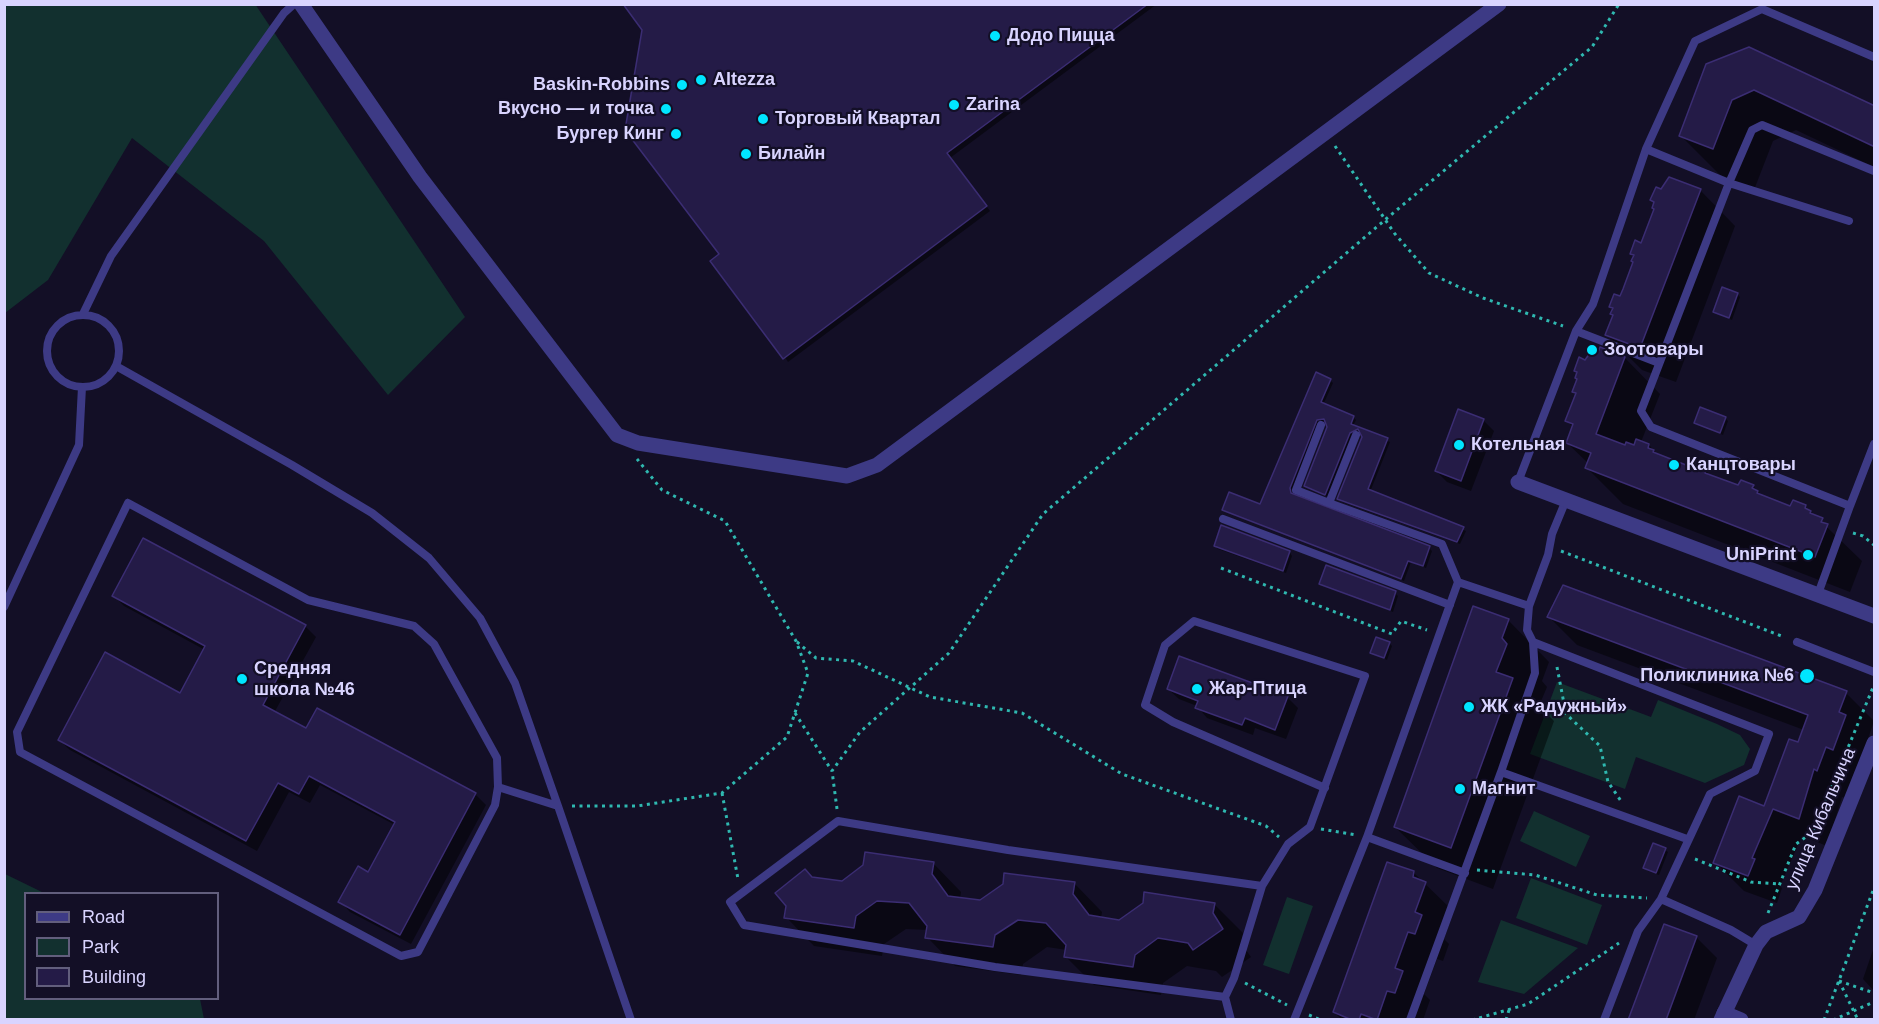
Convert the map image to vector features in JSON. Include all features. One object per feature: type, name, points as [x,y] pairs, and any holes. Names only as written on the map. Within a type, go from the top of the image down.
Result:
[{"type":"street","points":[[301,4],[420,177],[617,435],[638,442],[848,476],[877,465],[1498,4]]},
{"type":"street","points":[[1518,482],[1875,615]]},
{"type":"street","name":"улица Кибальчича","points":[[1722,1016],[1756,945],[1766,932],[1799,917],[1815,890],[1875,743]]},
{"type":"street","points":[[1722,1016],[1741,1020]]},
{"type":"lane","points":[[83,315],[111,256],[284,14],[294,4]]},
{"type":"lane","points":[[1518,482],[1576,331],[1593,303],[1646,149],[1695,41],[1762,9],[1875,57]]},
{"type":"lane","points":[[1850,506],[1651,427],[1641,411],[1729,183],[1752,130],[1762,125],[1875,171]]},
{"type":"lane","points":[[1646,149],[1729,183],[1849,221]]},
{"type":"lane","points":[[83,315],[94,316],[111,327],[119,346],[116,366],[102,381],[82,387],[72,385],[55,374],[50,365],[47,345],[56,326],[64,320],[83,315]]},
{"type":"lane","points":[[1576,331],[1659,363]]},
{"type":"lane","points":[[116,366],[372,513],[429,558],[480,618],[515,683],[631,1020]]},
{"type":"lane","points":[[4,607],[79,445],[82,387]]},
{"type":"lane","points":[[1296,1015],[1367,837],[1458,582],[1442,544],[1296,490],[1321,425]]},
{"type":"lane","points":[[1329,503],[1356,435]]},
{"type":"lane","points":[[1818,594],[1875,444]]},
{"type":"lane","points":[[1410,1020],[1466,870],[1535,673],[1533,642],[1527,630],[1529,606],[1548,555],[1552,534],[1566,500]]},
{"type":"lane","points":[[128,503],[308,600],[414,626],[434,644],[497,758],[498,787],[495,805],[418,952],[401,956],[20,753],[17,732],[128,503]]},
{"type":"lane","points":[[1223,519],[1450,605]]},
{"type":"lane","points":[[1458,582],[1529,606]]},
{"type":"lane","points":[[1231,1020],[1225,997],[1234,978],[1262,886],[1288,844],[1310,827],[1365,676],[1194,621],[1165,645],[1145,705],[1173,723],[1324,788]]},
{"type":"lane","points":[[1533,642],[1769,734],[1755,771],[1710,794],[1661,898],[1638,931],[1604,1020]]},
{"type":"lane","points":[[1797,642],[1875,672]]},
{"type":"lane","points":[[1501,772],[1687,839]]},
{"type":"lane","points":[[498,787],[558,806]]},
{"type":"lane","points":[[1225,997],[995,967],[744,925],[730,902],[838,821],[1008,850],[1262,886]]},
{"type":"lane","points":[[1367,837],[1466,870]]},
{"type":"lane","points":[[1661,898],[1731,930],[1756,945]]},
{"type":"path","points":[[832,771],[860,732],[949,653],[1043,514],[1386,219],[1592,46],[1619,4]]},
{"type":"path","points":[[1325,133],[1395,234],[1429,273],[1483,297],[1576,331]]},
{"type":"path","points":[[558,806],[637,806],[722,793],[787,737],[808,673],[796,641],[725,521],[662,490],[617,435]]},
{"type":"path","points":[[1842,530],[1863,536],[1875,545]]},
{"type":"path","points":[[1548,555],[1559,551],[1797,642]]},
{"type":"path","points":[[1221,568],[1392,634],[1401,621],[1439,635]]},
{"type":"path","points":[[796,641],[816,657],[853,662],[930,697],[1022,713],[1122,774],[1266,826],[1288,844]]},
{"type":"path","points":[[1554,650],[1566,714],[1600,746],[1608,782],[1634,819]]},
{"type":"path","points":[[1766,932],[1767,916],[1796,843],[1813,832],[1875,685]]},
{"type":"path","points":[[795,713],[832,771],[838,821]]},
{"type":"path","points":[[722,793],[741,894]]},
{"type":"path","points":[[1310,827],[1367,837]]},
{"type":"path","points":[[1695,859],[1751,882],[1780,884]]},
{"type":"path","points":[[1466,870],[1535,875],[1596,895],[1661,898]]},
{"type":"path","points":[[1824,1020],[1875,888]]},
{"type":"path","points":[[1473,1020],[1528,1004],[1638,931]]},
{"type":"path","points":[[1234,978],[1296,1015],[1322,1020]]},
{"type":"path","points":[[1839,981],[1875,993]]},
{"type":"path","points":[[1839,981],[1855,1008],[1858,1020]]},
{"type":"path","points":[[1833,1020],[1855,1008],[1875,1002]]},
{"type":"path","points":[[1506,1020],[1510,1009]]},
{"type":"green space","points":[[255,4],[465,317],[388,395],[264,241],[132,138],[48,280],[5,313],[5,5]]},
{"type":"green space","points":[[1557,682],[1651,717],[1658,700],[1717,724],[1740,735],[1750,749],[1744,765],[1705,783],[1636,757],[1625,789],[1530,754]]},
{"type":"green space","points":[[1534,811],[1590,836],[1576,867],[1520,841]]},
{"type":"green space","points":[[5,874],[42,892],[24,892],[24,1000],[200,1000],[204,1019],[5,1019]]},
{"type":"green space","points":[[1531,878],[1602,905],[1587,945],[1516,918]]},
{"type":"green space","points":[[1287,897],[1313,906],[1289,974],[1263,965]]},
{"type":"green space","points":[[1501,920],[1578,948],[1524,994],[1478,982]]},
{"type":"building","name":"Торговый Квартал","points":[[623,4],[1148,4],[947,153],[987,206],[783,359],[710,261],[719,254],[625,130],[642,30]]},
{"type":"building","points":[[1749,47],[1875,106],[1875,147],[1754,90],[1732,100],[1713,149],[1679,136],[1706,64]]},
{"type":"building","points":[[1669,177],[1701,189],[1640,348],[1605,335],[1613,315],[1610,314],[1613,308],[1609,307],[1614,294],[1620,296],[1623,289],[1633,262],[1631,261],[1634,255],[1630,254],[1635,240],[1641,243],[1654,209],[1652,208],[1654,202],[1650,200],[1656,187],[1661,189]]},
{"type":"building","points":[[1722,287],[1738,293],[1729,318],[1713,312]]},
{"type":"building","points":[[1594,347],[1599,350],[1600,347],[1625,357],[1596,434],[1625,445],[1626,442],[1634,445],[1636,439],[1649,444],[1648,448],[1654,450],[1653,452],[1686,465],[1689,459],[1701,464],[1700,468],[1706,470],[1705,473],[1738,485],[1741,480],[1754,485],[1752,488],[1758,491],[1757,493],[1790,506],[1793,500],[1806,505],[1805,508],[1811,511],[1810,513],[1823,518],[1821,522],[1828,524],[1815,557],[1585,468],[1591,453],[1566,443],[1573,424],[1565,421],[1576,393],[1572,392],[1577,379],[1575,378],[1577,372],[1574,371],[1579,357],[1585,360]]},
{"type":"building","points":[[1316,372],[1331,379],[1321,402],[1354,416],[1351,424],[1388,438],[1368,489],[1464,527],[1457,542],[1337,499],[1362,437],[1358,429],[1350,433],[1325,495],[1304,486],[1327,427],[1324,419],[1317,420],[1290,488],[1291,493],[1430,546],[1423,566],[1408,561],[1401,579],[1222,510],[1229,492],[1260,504]]},
{"type":"building","points":[[1700,407],[1726,417],[1720,433],[1694,423]]},
{"type":"building","name":"Котельная","points":[[1458,409],[1484,419],[1461,481],[1435,471]]},
{"type":"building","points":[[1221,525],[1290,551],[1283,571],[1214,546]]},
{"type":"building","points":[[143,538],[306,625],[263,705],[306,728],[317,708],[476,793],[400,935],[338,902],[358,866],[368,872],[395,822],[309,776],[299,794],[278,783],[246,841],[58,740],[105,652],[180,693],[205,646],[112,596]]},
{"type":"building","points":[[1326,565],[1396,591],[1390,610],[1319,584]]},
{"type":"building","points":[[1563,585],[1847,691],[1839,712],[1846,715],[1833,750],[1826,747],[1817,771],[1814,769],[1799,819],[1773,809],[1752,858],[1755,859],[1748,876],[1713,863],[1739,796],[1764,806],[1789,739],[1798,742],[1808,715],[1547,617]]},
{"type":"building","name":"ЖК «Радужный»","points":[[1473,606],[1509,619],[1502,638],[1507,644],[1496,672],[1513,678],[1451,848],[1394,827]]},
{"type":"building","points":[[1376,637],[1390,642],[1384,658],[1370,653]]},
{"type":"building","points":[[1179,656],[1288,696],[1275,730],[1245,718],[1242,725],[1195,708],[1198,701],[1167,689]]},
{"type":"building","points":[[1653,843],[1666,848],[1656,873],[1643,868]]},
{"type":"building","points":[[865,852],[934,862],[932,874],[948,896],[980,900],[1003,884],[1004,873],[1075,882],[1073,894],[1089,915],[1119,920],[1143,903],[1144,892],[1215,903],[1213,913],[1223,929],[1193,950],[1188,943],[1158,938],[1135,955],[1133,967],[1064,957],[1066,945],[1046,923],[1018,920],[995,935],[993,947],[925,938],[927,926],[909,903],[877,901],[856,916],[854,928],[784,918],[786,906],[775,893],[805,869],[812,877],[842,881],[863,865]]},
{"type":"building","points":[[1387,862],[1414,871],[1413,877],[1426,882],[1415,912],[1422,915],[1415,934],[1408,932],[1395,968],[1403,971],[1395,993],[1387,991],[1377,1020],[1361,1014],[1359,1020],[1352,1020],[1333,1012]]},
{"type":"building","points":[[1664,924],[1697,936],[1666,1020],[1628,1020]]},
{"type":"place","name":"Додо Пицца","points":[[995,36]]},
{"type":"place","name":"Altezza","points":[[701,80]]},
{"type":"place","name":"Baskin-Robbins","points":[[682,85]]},
{"type":"place","name":"Zarina","points":[[954,105]]},
{"type":"place","name":"Вкусно — и точка","points":[[666,109]]},
{"type":"place","name":"Торговый Квартал","points":[[763,119]]},
{"type":"place","name":"Бургер Кинг","points":[[676,134]]},
{"type":"place","name":"Билайн","points":[[746,154]]},
{"type":"place","name":"Зоотовары","points":[[1592,350]]},
{"type":"place","name":"Котельная","points":[[1459,445]]},
{"type":"place","name":"Канцтовары","points":[[1674,465]]},
{"type":"place","name":"UniPrint","points":[[1808,555]]},
{"type":"place","name":"Поликлиника №6","points":[[1807,676]]},
{"type":"place","name":"Средняя школа №46","points":[[242,679]]},
{"type":"place","name":"Жар-Птица","points":[[1197,689]]},
{"type":"place","name":"ЖК «Радужный»","points":[[1469,707]]},
{"type":"place","name":"Магнит","points":[[1460,789]]}]
